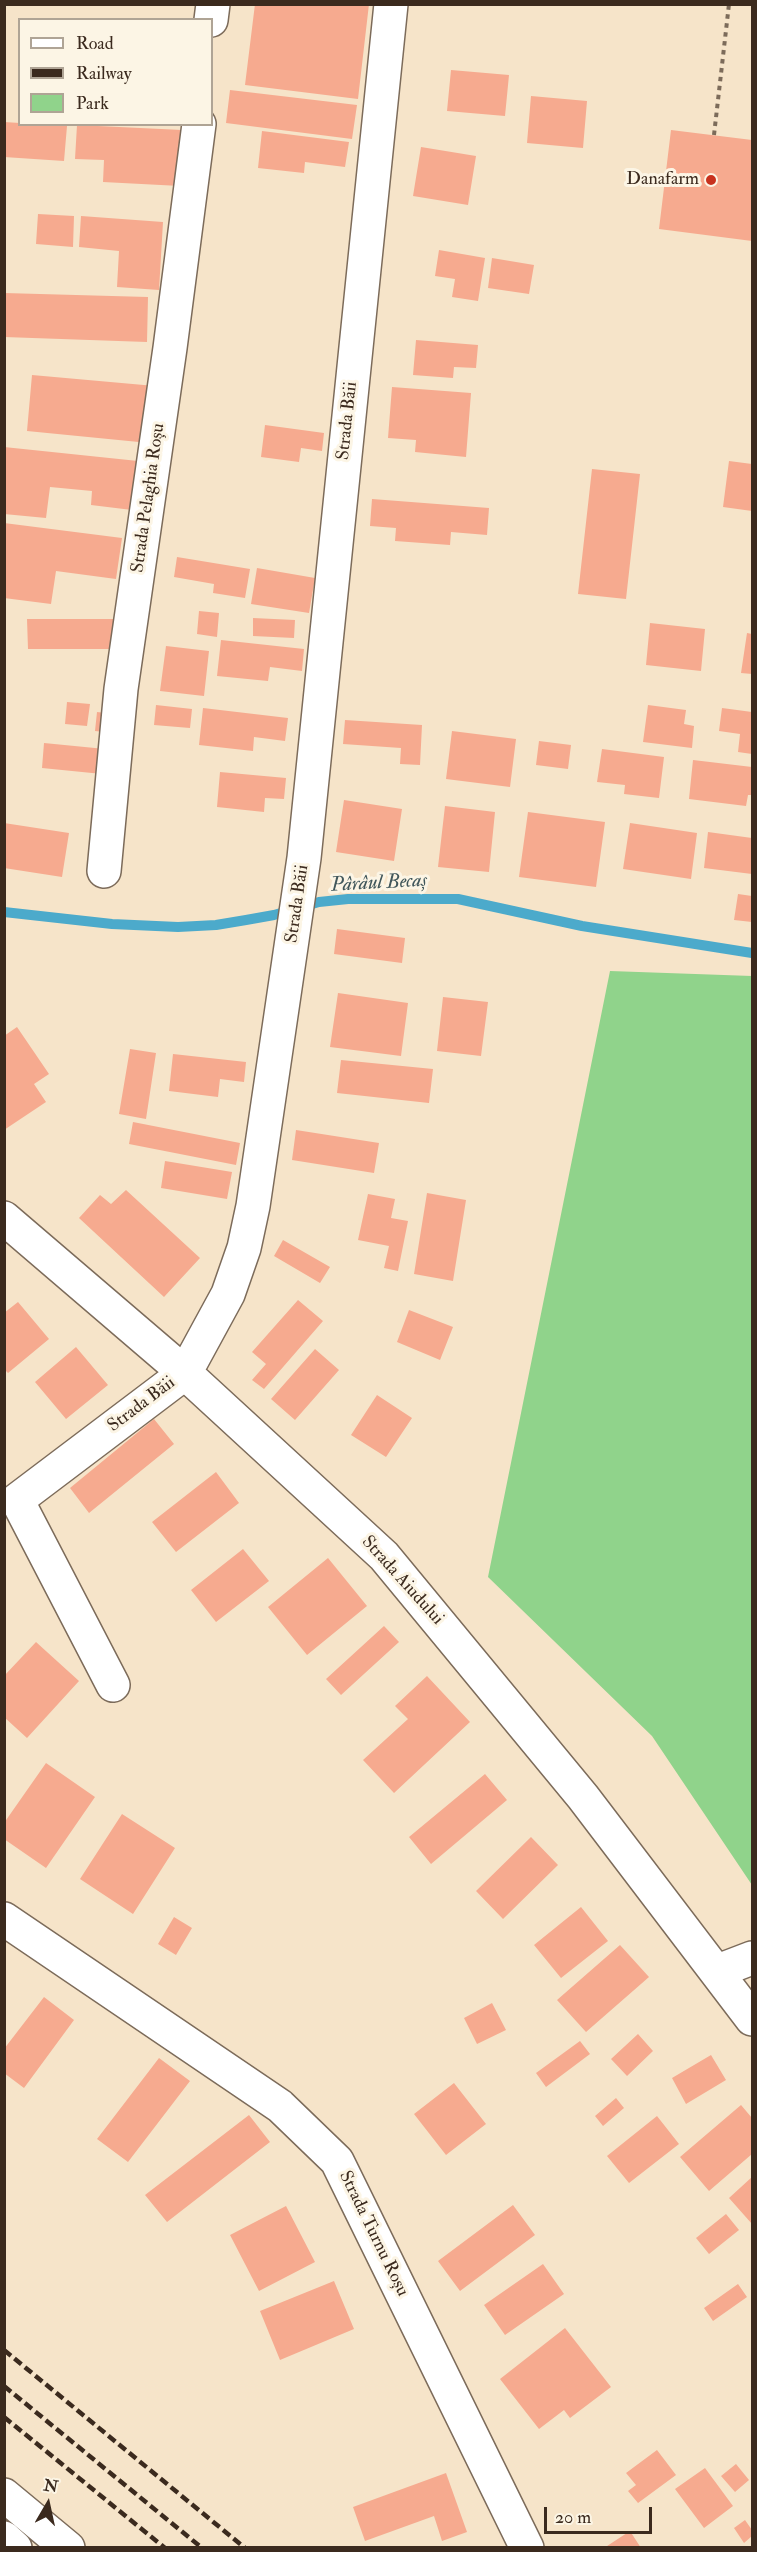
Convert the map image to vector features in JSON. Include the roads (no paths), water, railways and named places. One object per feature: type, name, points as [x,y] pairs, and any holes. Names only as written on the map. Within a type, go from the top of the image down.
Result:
[{"type":"street","name":"Strada Băii","points":[[113,1685],[17,1500],[185,1373],[228,1294],[244,1248],[253,1206],[304,858],[391,4]]},
{"type":"street","name":"Strada Pelaghia Roșu","points":[[104,871],[121,689],[170,348],[199,126]]},
{"type":"street","name":"Strada Aiudului","points":[[4,1218],[185,1373],[384,1556],[583,1797],[753,2019]]},
{"type":"street","name":"Strada Turnu Roșu","points":[[4,1919],[280,2106],[337,2161],[527,2547]]},
{"type":"street","points":[[718,1971],[753,1958]]},
{"type":"street","points":[[4,2495],[68,2547]]},
{"type":"street","points":[[4,2538],[15,2547]]},
{"type":"waterway","name":"Pârâul Becaș","points":[[4,912],[112,924],[178,927],[216,925],[274,915],[319,902],[348,899],[458,899],[582,926],[752,953]]},
{"type":"railway","points":[[4,2350],[245,2548]]},
{"type":"railway","points":[[4,2386],[202,2548]]},
{"type":"railway","points":[[4,2417],[165,2548]]},
{"type":"place","name":"Danafarm","points":[[711,180]]}]
